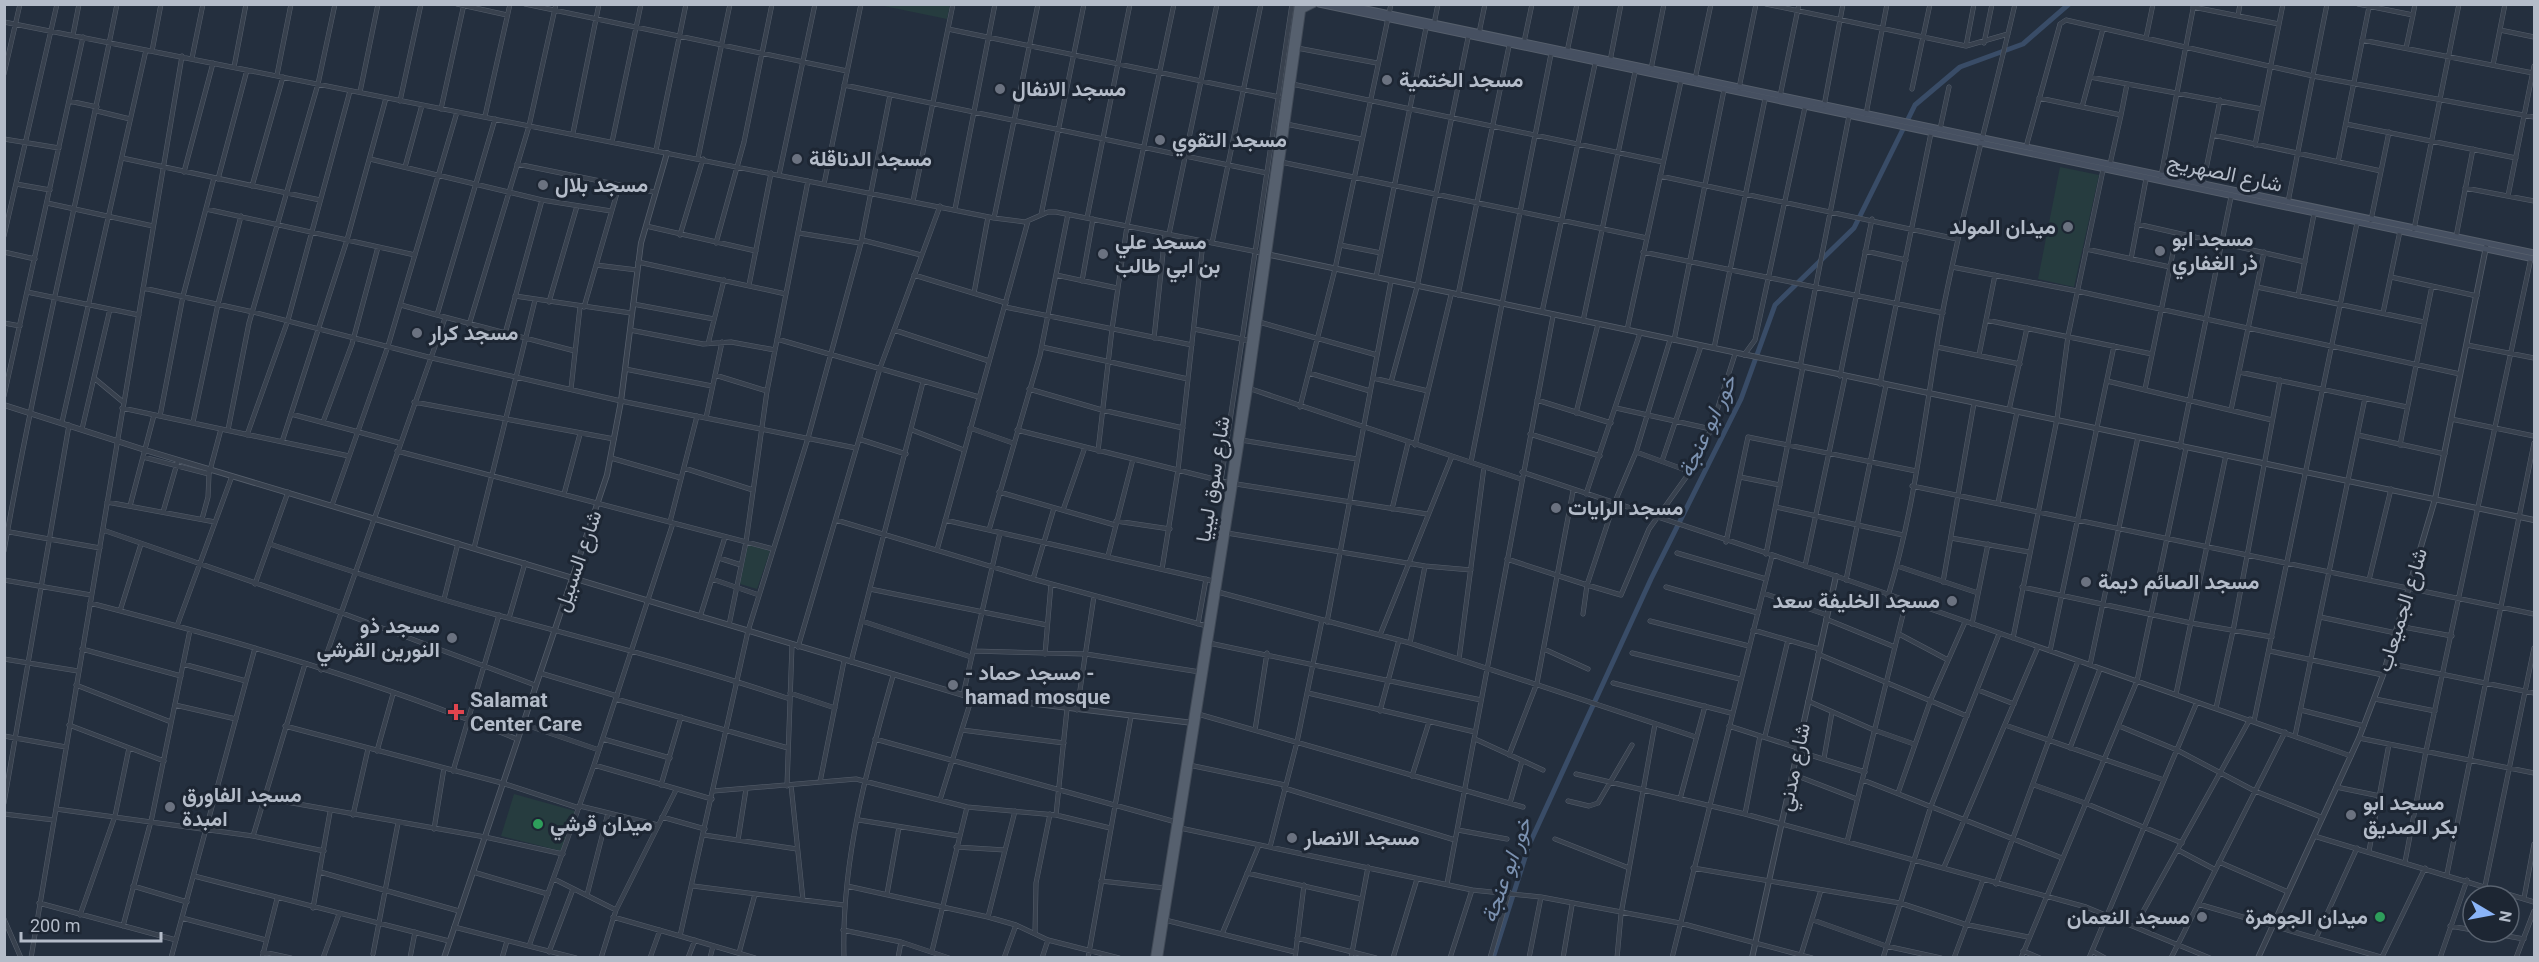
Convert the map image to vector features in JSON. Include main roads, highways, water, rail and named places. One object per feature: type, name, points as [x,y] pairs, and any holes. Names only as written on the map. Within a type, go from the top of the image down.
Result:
[{"type":"main road","points":[[1301,6],[1316,4],[1478,34],[1866,114],[1899,124]]},
{"type":"main road","points":[[1342,4],[1468,38],[1849,116],[1909,126]]},
{"type":"main road","name":"شارع سوق ليبيا","points":[[1159,957],[1177,826],[1194,723],[1198,714],[1207,626],[1227,533],[1246,388],[1259,322],[1262,253],[1281,162],[1301,6]]},
{"type":"main road","name":"شارع سوق ليبيا","points":[[1154,957],[1163,920],[1165,888],[1189,765],[1200,672],[1215,591],[1213,581],[1241,440],[1281,97],[1301,6]]},
{"type":"main road","name":"شارع الصهريج","points":[[1909,126],[1940,130],[2103,170],[2357,223],[2533,256]]},
{"type":"main road","name":"شارع الصهريج","points":[[1909,126],[1931,133],[2026,148],[2414,229],[2486,247]]},
{"type":"waterway","name":"خور ابو عنجة","points":[[1493,958],[1529,845],[1651,579],[1741,399],[1775,305],[1854,228],[1915,105],[1960,67],[2023,44],[2069,4]]},
{"type":"place","name":"مسجد الختمية","points":[[1387,80]]},
{"type":"place","name":"مسجد الانفال","points":[[1000,89]]},
{"type":"place","name":"مسجد التقوي","points":[[1160,140]]},
{"type":"place","name":"مسجد الدناقلة","points":[[797,159]]},
{"type":"place","name":"مسجد بلال","points":[[543,185]]},
{"type":"place","name":"ميدان المولد","points":[[2068,227]]},
{"type":"place","name":"مسجد ابو ذر الغفاري","points":[[2160,251]]},
{"type":"place","name":"مسجد علي بن ابي طالب","points":[[1103,254]]},
{"type":"place","name":"مسجد كرار","points":[[417,333]]},
{"type":"place","name":"مسجد الرايات","points":[[1556,508]]},
{"type":"place","name":"مسجد الصائم ديمة","points":[[2086,582]]},
{"type":"place","name":"مسجد الخليفة سعد","points":[[1952,601]]},
{"type":"place","name":"مسجد ذو النورين القرشي","points":[[452,638]]},
{"type":"place","name":"- مسجد حماد - hamad mosque","points":[[953,685]]},
{"type":"place","name":"Salamat Center Care","points":[[456,712]]},
{"type":"place","name":"مسجد الفاورق امبدة","points":[[170,807]]},
{"type":"place","name":"مسجد ابو بكر الصديق","points":[[2351,815]]},
{"type":"place","name":"ميدان قرشي","points":[[538,824]]},
{"type":"place","name":"مسجد الانصار","points":[[1292,838]]},
{"type":"place","name":"مسجد النعمان","points":[[2202,917]]},
{"type":"place","name":"ميدان الجوهرة","points":[[2380,917]]}]
